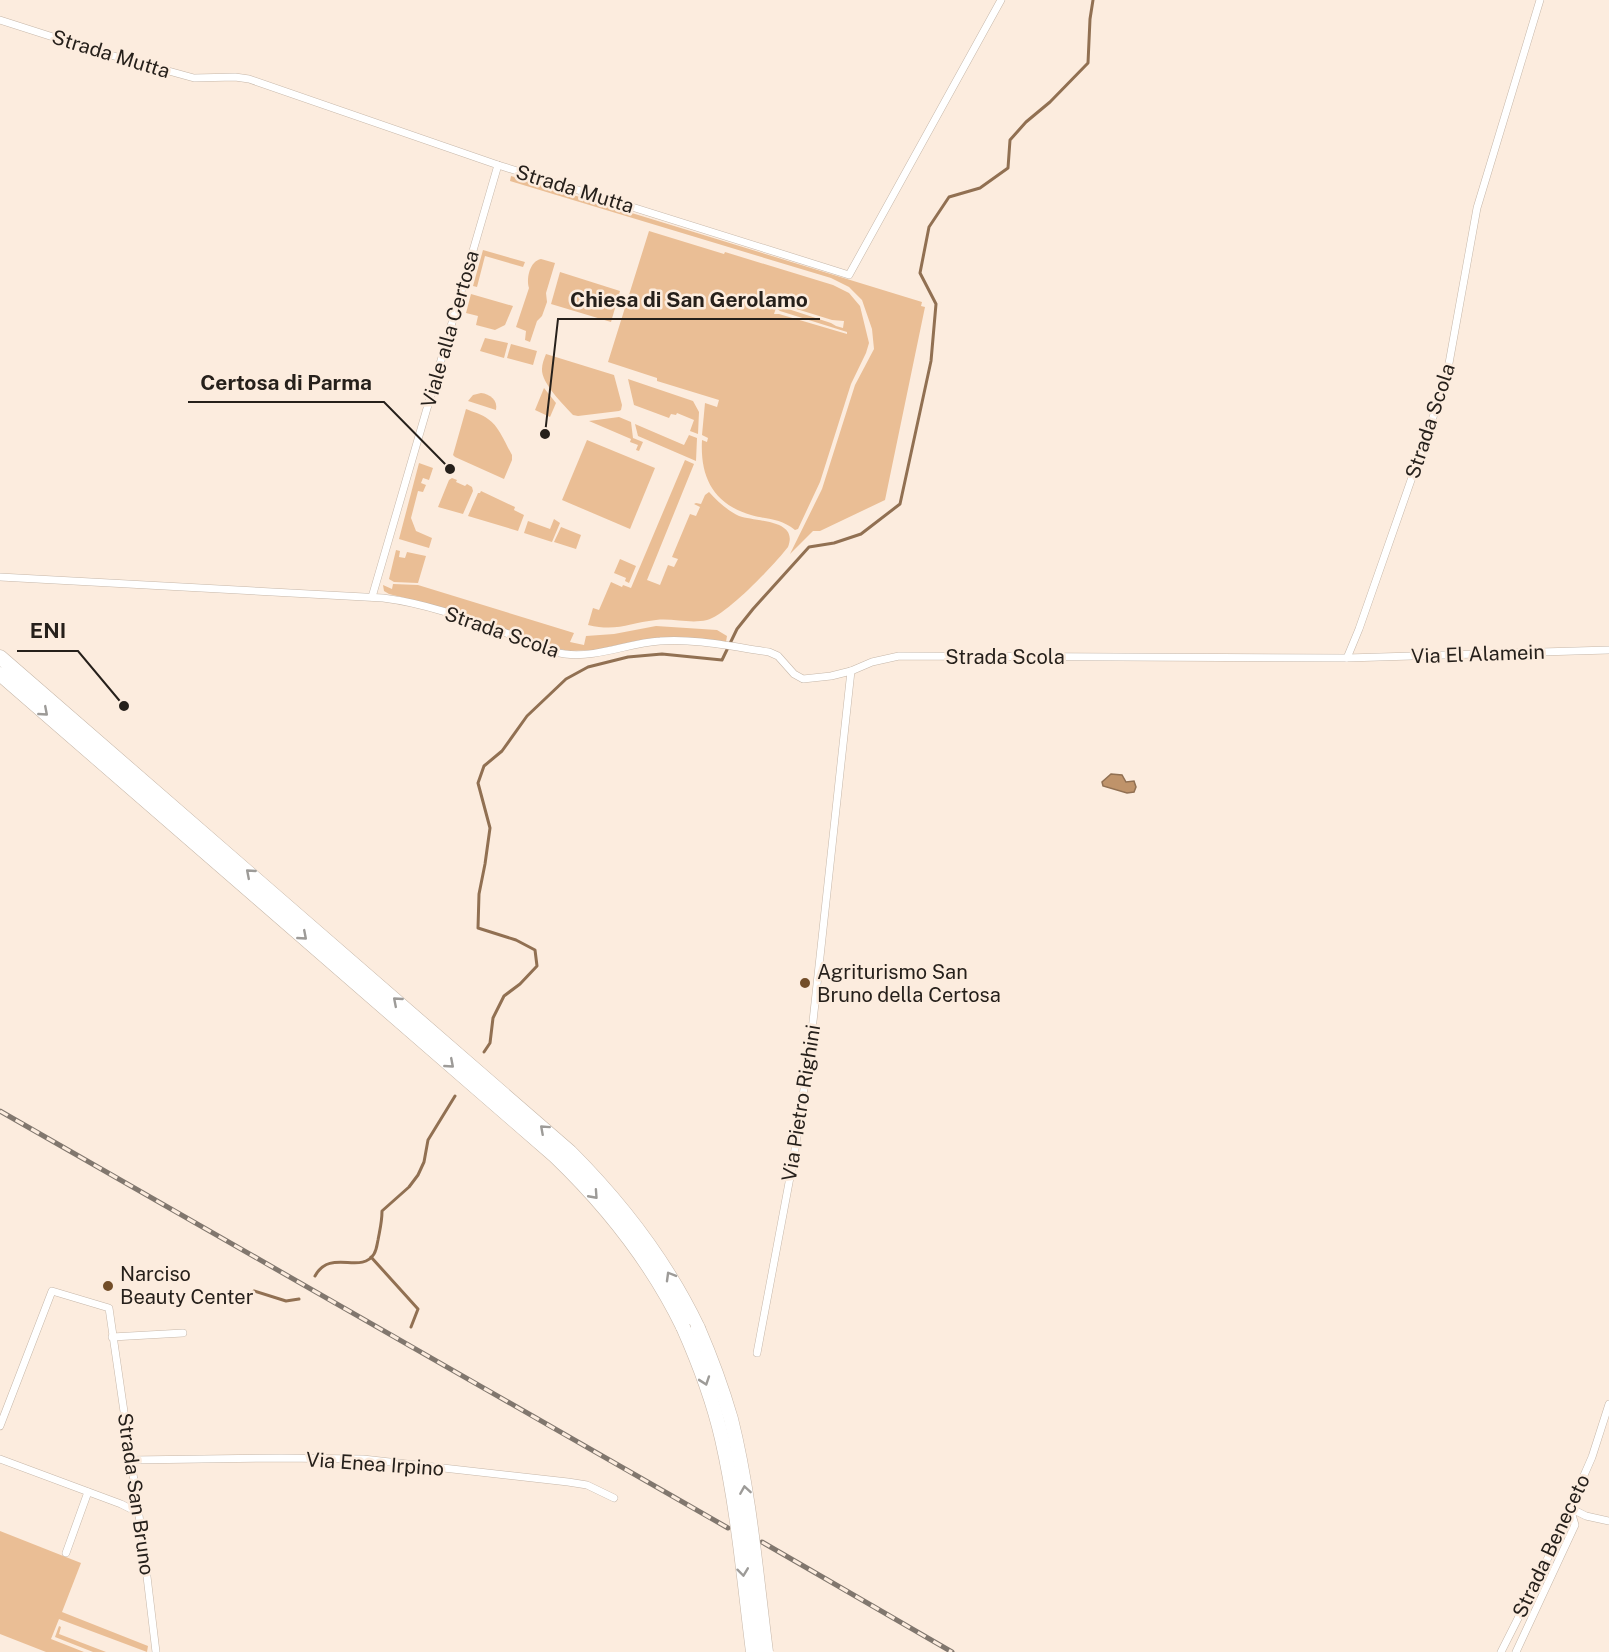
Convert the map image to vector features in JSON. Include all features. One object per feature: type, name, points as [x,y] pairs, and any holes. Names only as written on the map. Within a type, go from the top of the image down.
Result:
[{"type":"highway","points":[[0,657],[570,1152],[610,1194],[646,1238],[667,1270],[698,1328],[722,1390],[737,1445],[748,1510],[766,1652]]},
{"type":"highway","points":[[0,674],[555,1156],[595,1197],[631,1241],[661,1284],[683,1327],[706,1385],[726,1458],[753,1652]]},
{"type":"street","name":"Strada Mutta","points":[[0,20],[104,53],[194,78],[249,79],[498,165],[849,275],[1001,0]]},
{"type":"street","name":"Strada Scola","points":[[0,577],[372,597],[426,607],[563,653],[594,653],[667,640],[769,652],[778,656],[794,674],[803,679],[851,671],[872,662],[899,656],[1347,658],[1446,380],[1477,208],[1540,0]]},
{"type":"street","name":"Viale alla Certosa","points":[[372,597],[498,165]]},
{"type":"street","name":"Via El Alamein","points":[[1347,658],[1609,650]]},
{"type":"street","name":"Via Pietro Righini","points":[[757,1353],[794,1156],[810,1049],[851,671]]},
{"type":"street","name":"Strada San Bruno","points":[[8,1406],[52,1291],[109,1308],[132,1460],[156,1652]]},
{"type":"street","points":[[112,1337],[183,1334]]},
{"type":"street","points":[[0,1403],[8,1406],[0,1426]]},
{"type":"street","name":"Strada Beneceto","points":[[1501,1652],[1570,1508],[1592,1457],[1609,1404]]},
{"type":"street","points":[[0,1458],[122,1504],[139,1514]]},
{"type":"street","name":"Via Enea Irpino","points":[[132,1460],[363,1459],[568,1482],[587,1485],[614,1498]]},
{"type":"street","points":[[66,1553],[88,1492]]},
{"type":"street","points":[[1570,1508],[1586,1516],[1609,1521]]},
{"type":"street","points":[[1516,1652],[1575,1525],[1570,1508]]},
{"type":"shaded area","points":[[511,176],[922,302],[921,306],[925,307],[885,500],[820,531],[813,531],[790,554],[822,489],[855,385],[874,349],[872,329],[862,300],[849,287],[831,278],[510,181]]},
{"type":"shaded area","points":[[649,231],[833,285],[849,293],[860,306],[869,343],[851,384],[820,482],[798,529],[795,530],[779,521],[738,510],[727,504],[712,487],[703,466],[702,440],[707,442],[708,438],[702,435],[705,403],[717,407],[719,400],[657,381],[657,378],[608,362]],"holes":[[[774,302],[832,320],[844,321],[843,328],[773,304]],[[776,308],[847,332],[847,334],[774,314]]]},
{"type":"shaded area","points":[[483,250],[525,262],[523,267],[485,256],[477,287],[473,286]]},
{"type":"shaded area","points":[[537,260],[555,263],[546,293],[547,302],[530,342],[525,340],[526,331],[516,327],[529,288],[530,270]]},
{"type":"shaded area","points":[[560,272],[620,291],[611,322],[551,304]]},
{"type":"shaded area","points":[[471,294],[513,306],[505,325],[495,330],[476,325],[478,316],[466,313]]},
{"type":"shaded area","points":[[485,338],[508,343],[504,358],[480,351]]},
{"type":"shaded area","points":[[511,344],[537,351],[533,365],[507,358]]},
{"type":"shaded area","points":[[546,354],[614,375],[622,405],[621,410],[573,415],[545,381],[542,369]]},
{"type":"shaded area","points":[[628,379],[693,401],[699,412],[698,434],[690,431],[694,420],[677,413],[676,415],[671,414],[669,418],[634,405]]},
{"type":"shaded area","points":[[544,388],[556,403],[550,417],[535,410]]},
{"type":"shaded area","points":[[481,393],[493,398],[496,410],[468,401],[473,395]]},
{"type":"shaded area","points":[[466,409],[488,419],[502,435],[512,455],[504,479],[453,455]]},
{"type":"shaded area","points":[[619,417],[631,422],[633,438],[643,442],[639,451],[636,450],[638,445],[630,442],[631,439],[589,421]]},
{"type":"shaded area","points":[[635,424],[684,445],[689,435],[697,438],[696,461],[638,436]]},
{"type":"shaded area","points":[[587,440],[655,468],[630,529],[562,500]]},
{"type":"shaded area","points":[[685,460],[694,464],[647,580],[660,585],[668,565],[674,567],[678,559],[672,557],[690,514],[696,516],[700,507],[694,504],[701,504],[709,492],[723,506],[739,516],[782,526],[790,538],[788,547],[738,600],[707,620],[656,620],[607,628],[588,625],[593,608],[599,610],[611,582],[631,588]]},
{"type":"shaded area","points":[[419,463],[433,468],[429,480],[423,478],[421,483],[426,485],[423,492],[418,491],[411,518],[416,531],[432,538],[429,548],[399,539]]},
{"type":"shaded area","points":[[452,478],[457,480],[456,482],[472,487],[473,491],[463,514],[438,507],[449,480]]},
{"type":"shaded area","points":[[481,491],[515,507],[514,510],[524,515],[518,531],[468,516]]},
{"type":"shaded area","points":[[554,519],[560,523],[552,542],[524,533],[528,521],[550,529]]},
{"type":"shaded area","points":[[561,527],[581,535],[576,549],[554,542]]},
{"type":"shaded area","points":[[396,550],[400,551],[399,557],[405,558],[407,552],[426,556],[418,583],[394,582],[389,579]]},
{"type":"shaded area","points":[[620,559],[636,566],[629,583],[625,581],[626,578],[614,573]]},
{"type":"shaded area","points":[[393,584],[418,585],[574,633],[570,642],[584,645],[586,636],[614,634],[656,626],[717,630],[727,636],[726,642],[669,637],[640,640],[594,650],[569,651],[546,646],[384,591],[383,585],[392,589]]},
{"type":"shaded area","points":[[1111,774],[1122,775],[1126,782],[1134,781],[1136,787],[1134,792],[1127,793],[1103,786],[1102,782]]},
{"type":"shaded area","points":[[0,1531],[81,1563],[62,1612],[148,1646],[147,1652],[59,1619],[51,1639],[84,1652],[46,1652],[0,1634]]},
{"type":"shaded area","points":[[59,1626],[61,1627],[59,1634],[106,1652],[93,1652],[55,1637]]},
{"type":"waterway","points":[[484,1052],[490,1043],[493,1018],[504,996],[520,984],[537,966],[535,950],[516,940],[478,928],[479,894],[490,828],[478,783],[484,766],[502,751],[527,716],[566,679],[588,667],[628,657],[662,654],[722,660],[737,629],[809,547],[834,543],[861,534],[900,504],[931,361],[936,304],[920,273],[929,227],[949,197],[980,188],[1008,168],[1010,140],[1088,63],[1093,0]]},
{"type":"waterway","points":[[315,1276],[321,1268],[329,1264],[361,1262],[368,1260],[374,1254],[382,1211],[409,1187],[418,1175],[424,1162],[428,1140],[455,1096]]},
{"type":"waterway","points":[[371,1257],[418,1309],[411,1327]]},
{"type":"waterway","points":[[254,1291],[286,1301],[299,1299]]},
{"type":"railway","points":[[0,1111],[728,1528]]},
{"type":"railway","points":[[762,1542],[952,1652]]},
{"type":"place","name":"Chiesa di San Gerolamo","points":[[545,434]]},
{"type":"place","name":"Certosa di Parma","points":[[450,469]]},
{"type":"place","name":"ENI","points":[[124,706]]},
{"type":"place","name":"Agriturismo San Bruno della Certosa","points":[[805,983]]},
{"type":"place","name":"Narciso Beauty Center","points":[[108,1286]]}]
